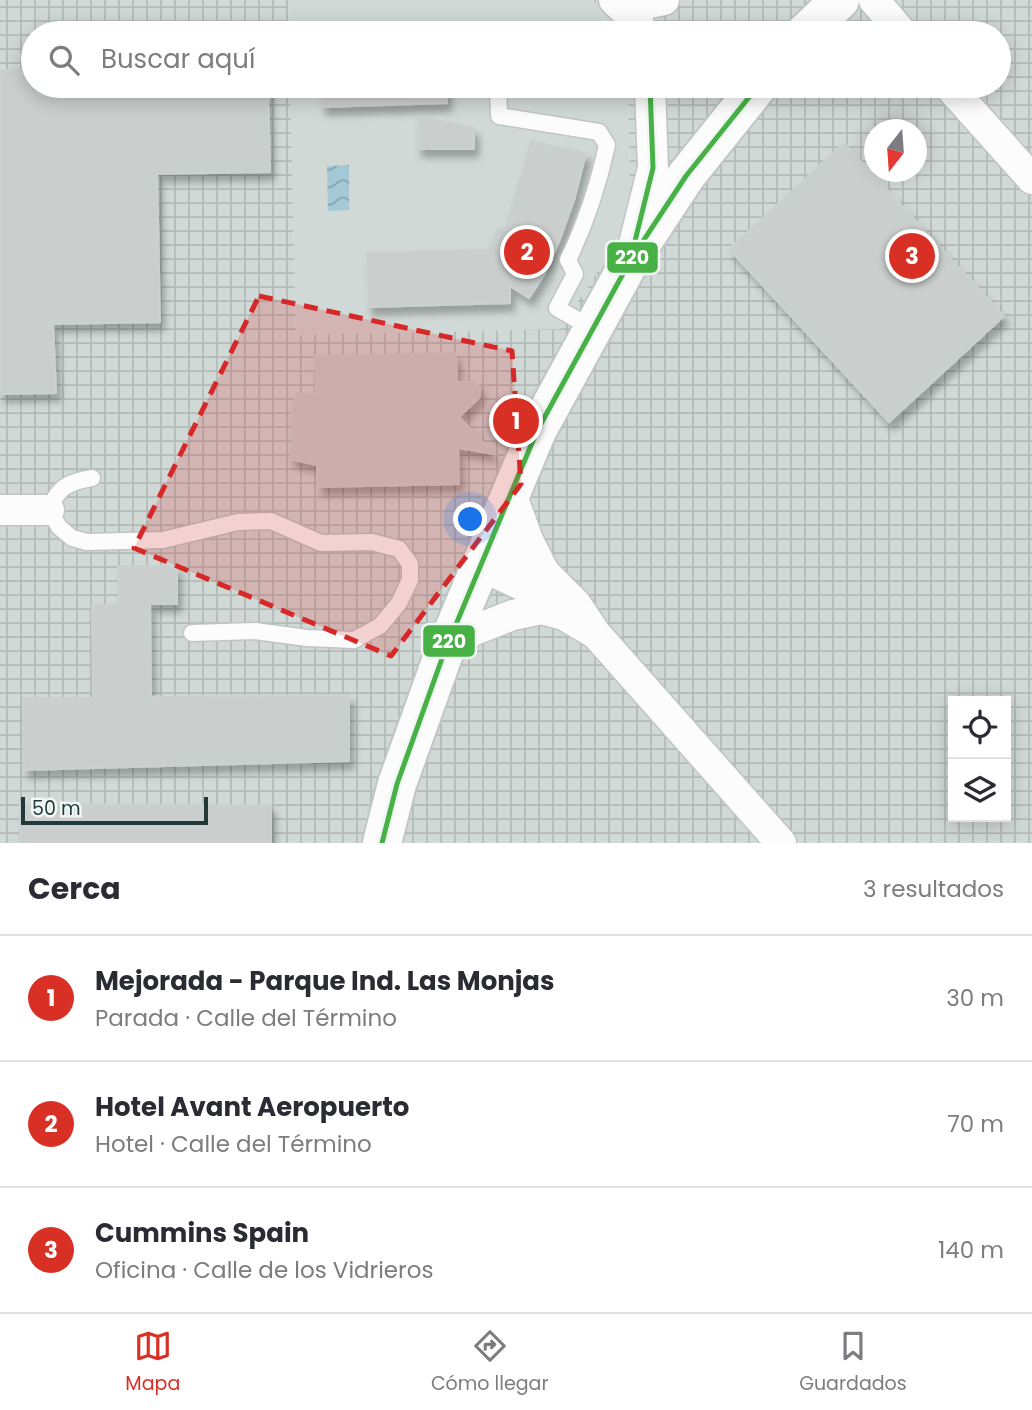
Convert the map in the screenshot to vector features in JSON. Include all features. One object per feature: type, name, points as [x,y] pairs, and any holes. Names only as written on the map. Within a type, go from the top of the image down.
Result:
[{"type":"street","points":[[614,0],[636,21]]},
{"type":"street","points":[[625,0],[649,4],[664,0]]},
{"type":"street","points":[[818,21],[840,0]]},
{"type":"street","points":[[874,0],[892,21]]},
{"type":"street","points":[[630,261],[653,168],[650,98]]},
{"type":"street","points":[[382,843],[397,785],[444,653],[537,431],[630,261],[685,176],[748,98]]},
{"type":"street","points":[[960,98],[1032,179]]},
{"type":"street","points":[[511,493],[528,540],[544,572]]},
{"type":"street","points":[[0,510],[49,510]]},
{"type":"street","points":[[485,556],[508,553],[544,572],[576,604],[596,634],[781,843]]},
{"type":"street","points":[[485,556],[498,574],[536,592],[564,615],[596,634]]},
{"type":"street","points":[[444,653],[472,631],[490,622],[541,609],[564,615]]},
{"type":"lane","points":[[498,98],[499,116],[599,132],[607,145],[597,188],[581,234],[568,260],[575,274],[557,308],[593,329]]},
{"type":"lane","points":[[92,478],[73,481],[55,495],[49,510],[59,527],[72,538],[88,542],[163,540],[237,522],[271,521],[321,543],[372,542],[399,549],[410,564],[410,580],[399,603],[380,626],[354,640],[307,638],[256,631],[192,633]]},
{"type":"highlighted area","points":[[259,296],[512,351],[521,484],[391,656],[134,548]]},
{"type":"shaded area","points":[[0,0],[288,0],[289,21],[21,21],[21,98],[290,98],[296,335],[560,329],[618,238],[627,211],[630,188],[628,98],[1011,98],[1011,21],[619,21],[592,0],[1032,0],[1032,843],[0,843]]},
{"type":"shaded area","points":[[288,0],[592,0],[618,21],[289,21]]},
{"type":"shaded area","points":[[290,98],[628,98],[630,188],[627,211],[618,238],[560,329],[296,335]]},
{"type":"water","points":[[349,165],[349,210],[328,211],[327,166]]},
{"type":"building","points":[[21,69],[21,98],[268,98],[270,172],[157,174],[160,322],[53,324],[56,393],[0,394],[0,70]]},
{"type":"building","points":[[322,98],[447,98],[447,103],[322,107]]},
{"type":"building","points":[[418,116],[474,128],[474,149],[418,149]]},
{"type":"building","points":[[531,141],[586,153],[574,200],[560,239],[545,273],[529,298],[510,286],[510,303],[368,307],[367,253],[488,249],[499,227],[505,229]]},
{"type":"building","points":[[844,143],[864,165],[864,182],[880,182],[1004,316],[889,422],[729,249]]},
{"type":"building","points":[[456,353],[457,382],[477,382],[480,391],[479,398],[459,417],[494,454],[458,448],[459,484],[318,487],[317,465],[290,459],[293,444],[291,411],[296,393],[316,394],[315,356]]},
{"type":"building","points":[[118,566],[177,566],[177,604],[150,604],[151,697],[349,695],[349,761],[24,770],[23,698],[93,698],[92,605],[119,604]]},
{"type":"building","points":[[20,804],[271,805],[271,843],[20,843]]},
{"type":"transit line","name":"220","points":[[635,241],[653,168],[650,98]]},
{"type":"transit line","name":"220","points":[[382,843],[397,784],[444,653],[537,431],[630,261],[686,176],[748,98]]},
{"type":"place","name":"Hotel Avant Aeropuerto","points":[[527,252]]},
{"type":"place","name":"Cummins Spain","points":[[912,256]]},
{"type":"place","name":"Mejorada - Parque Ind. Las Monjas","points":[[516,421]]}]
